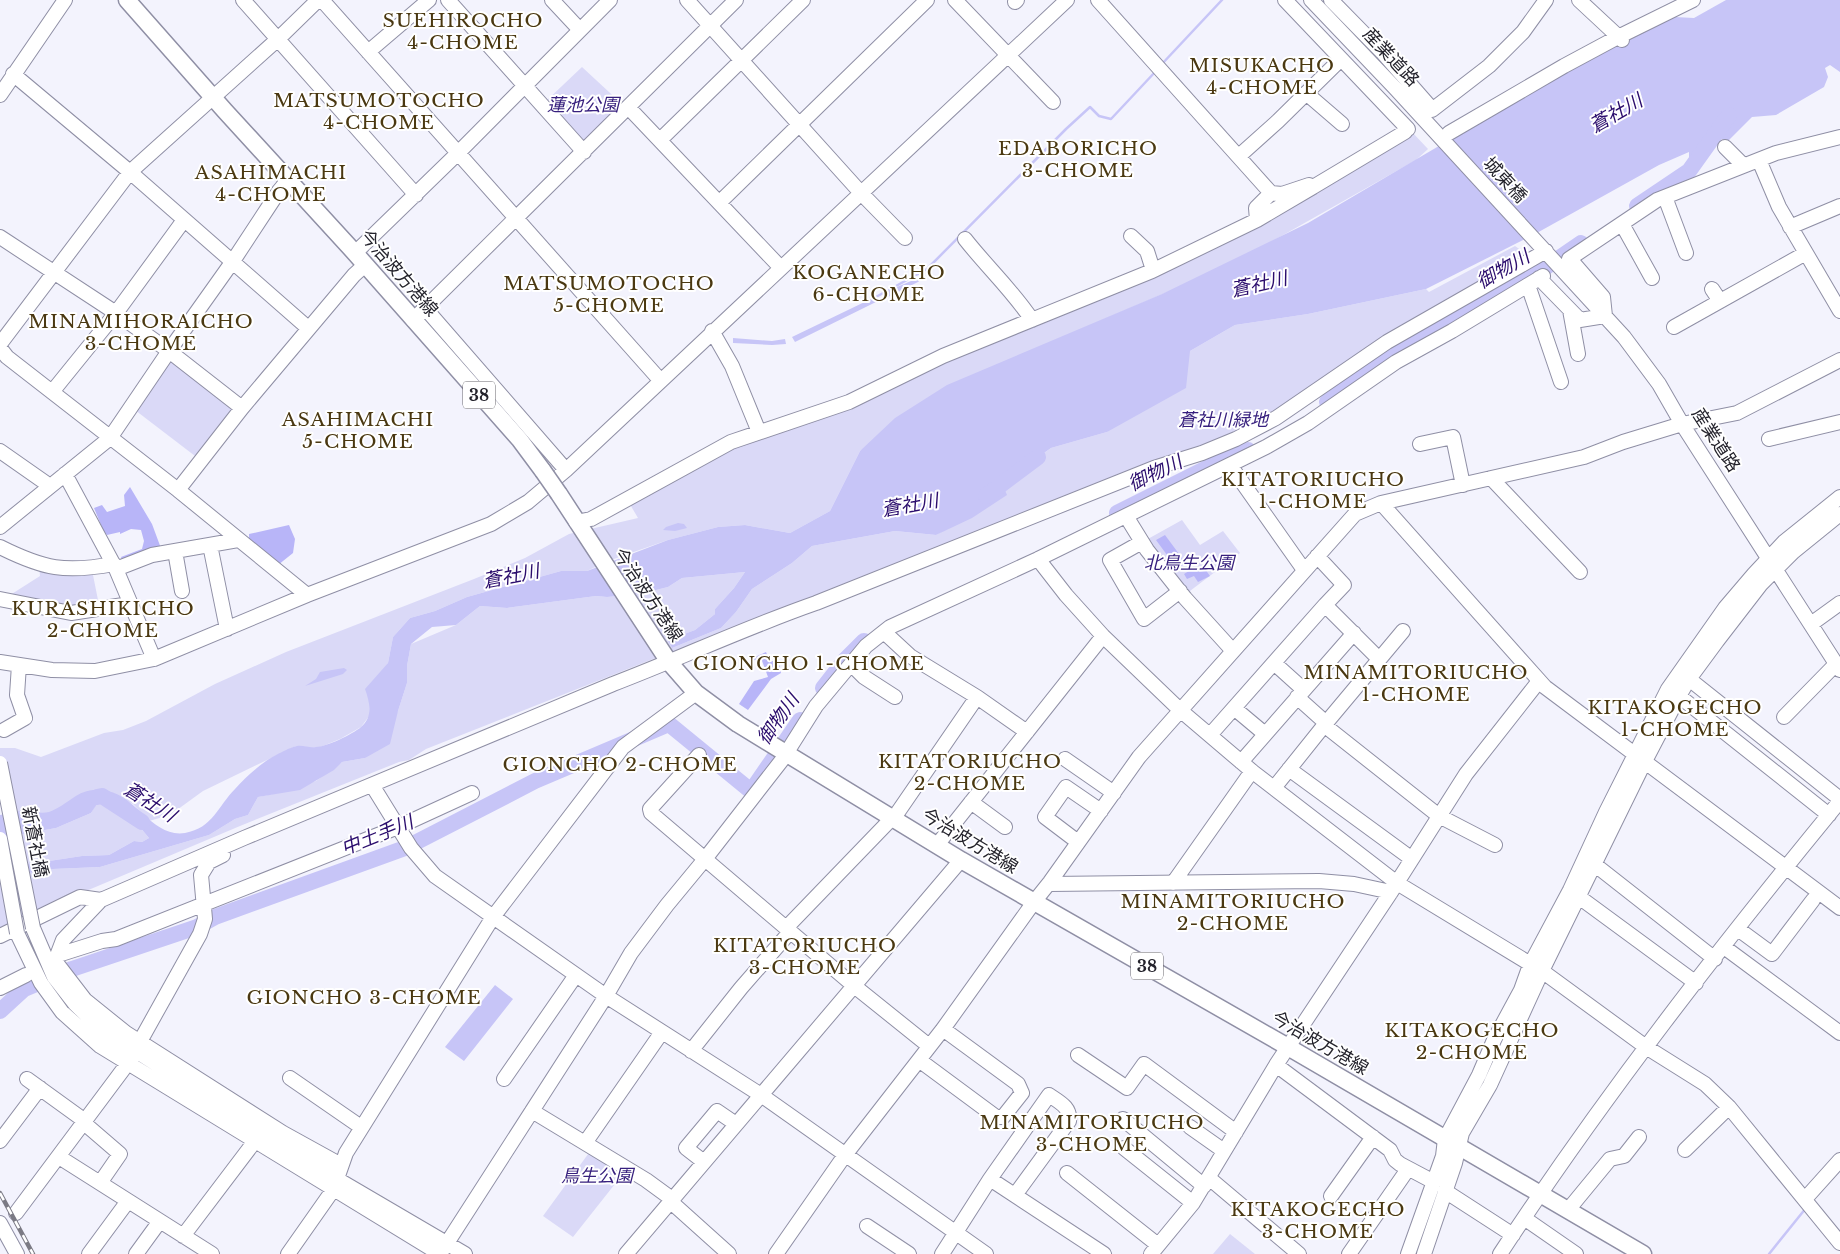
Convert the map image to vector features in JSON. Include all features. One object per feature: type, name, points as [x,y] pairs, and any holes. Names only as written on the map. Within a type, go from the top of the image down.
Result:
[{"type":"main road","name":"今治波方港線","points":[[127,0],[520,440],[544,471],[668,660],[696,693],[738,724],[937,846],[1288,1047],[1643,1254]]},
{"type":"street","points":[[0,95],[65,0]]},
{"type":"street","points":[[243,0],[416,195]]},
{"type":"street","points":[[0,344],[130,172],[320,0],[660,380]]},
{"type":"street","points":[[368,52],[429,0]]},
{"type":"street","points":[[552,0],[580,30]]},
{"type":"street","points":[[178,490],[242,408],[354,275],[360,259],[416,195],[610,0]]},
{"type":"street","points":[[687,0],[861,193],[905,238]]},
{"type":"street","points":[[413,320],[736,0]]},
{"type":"street","points":[[660,140],[803,0]]},
{"type":"street","points":[[720,202],[926,0]]},
{"type":"street","points":[[955,0],[1053,102]]},
{"type":"street","points":[[0,662],[52,670],[95,671],[154,659],[306,595],[491,524],[528,502],[566,470],[1067,0]]},
{"type":"street","points":[[1098,0],[1271,193]]},
{"type":"street","points":[[579,527],[731,442],[849,402],[942,356],[1153,270],[1257,220],[1406,131],[1285,0]]},
{"type":"street","name":"産業道路","points":[[1311,0],[1446,136]]},
{"type":"street","points":[[1331,0],[1382,52],[1432,110],[1489,66],[1523,32],[1546,0]]},
{"type":"street","points":[[1579,0],[1620,39]]},
{"type":"street","points":[[1446,136],[1693,0]]},
{"type":"street","points":[[455,2],[524,85],[584,152]]},
{"type":"street","points":[[1239,156],[1341,59]]},
{"type":"street","points":[[13,74],[130,172],[308,328]]},
{"type":"street","points":[[1306,93],[1342,124]]},
{"type":"street","points":[[628,107],[781,268]]},
{"type":"street","name":"城東橋","points":[[1446,136],[1543,248]]},
{"type":"street","points":[[1537,280],[1580,320],[1605,316],[1603,297],[1569,259],[1664,197],[1776,153],[1840,137]]},
{"type":"street","points":[[1725,147],[1743,165]]},
{"type":"street","points":[[1758,160],[1779,208],[1840,311]]},
{"type":"street","points":[[0,527],[110,438],[288,180]]},
{"type":"street","points":[[1257,220],[1256,208],[1271,193],[1288,192],[1309,186],[1313,187]]},
{"type":"street","points":[[1664,197],[1686,253]]},
{"type":"street","points":[[1790,227],[1840,206]]},
{"type":"street","points":[[52,392],[116,313],[184,220]]},
{"type":"street","points":[[1622,224],[1652,278]]},
{"type":"street","points":[[1131,236],[1147,251],[1153,270]]},
{"type":"street","points":[[0,237],[169,350],[242,408]]},
{"type":"street","points":[[965,240],[1017,298],[1032,320]]},
{"type":"street","points":[[335,1185],[255,1141],[135,1052],[107,1019],[85,1000],[57,958],[63,940],[101,900],[244,838],[761,622],[888,574],[1154,468],[1202,453],[1236,439],[1276,418],[1387,342],[1543,248]]},
{"type":"street","name":"産業道路","points":[[1543,248],[1624,337],[1659,384],[1682,424],[1838,667]]},
{"type":"street","points":[[1674,327],[1806,253]]},
{"type":"street","points":[[1537,280],[1561,382]]},
{"type":"street","points":[[442,1251],[606,996],[631,953],[782,760],[816,706],[866,646],[890,627],[1038,559],[1230,465],[1308,423],[1396,362],[1537,280]]},
{"type":"street","points":[[1712,289],[1720,301]]},
{"type":"street","points":[[425,308],[566,470]]},
{"type":"street","points":[[1570,310],[1578,354]]},
{"type":"street","points":[[712,332],[732,366],[759,432]]},
{"type":"street","points":[[0,348],[7,357],[178,490],[306,595]]},
{"type":"street","points":[[776,1254],[845,1155],[943,1029],[1139,757],[1354,514],[1381,503],[1584,457],[1623,442],[1682,424],[1737,413],[1840,360]]},
{"type":"street","points":[[1769,439],[1840,422]]},
{"type":"street","points":[[1420,444],[1453,437],[1463,485]]},
{"type":"street","points":[[0,451],[50,486]]},
{"type":"street","points":[[1230,465],[1304,570]]},
{"type":"street","points":[[65,474],[115,567],[154,659]]},
{"type":"street","points":[[1491,478],[1580,572]]},
{"type":"street","points":[[1536,968],[1570,890],[1639,759],[1689,679],[1772,563],[1784,542],[1840,497]]},
{"type":"street","points":[[1381,503],[1538,681],[1639,759],[1840,908]]},
{"type":"street","points":[[1408,1254],[1443,1156],[1452,1142],[1494,1040],[1521,990],[1579,898],[1668,688],[1725,608],[1772,563],[1840,514]]},
{"type":"street","points":[[1126,516],[1142,542],[1180,592],[1233,651]]},
{"type":"street","points":[[0,547],[45,566],[74,570],[115,567],[152,556],[238,540]]},
{"type":"street","points":[[1142,542],[1110,560],[1144,619],[1180,592]]},
{"type":"street","points":[[210,545],[227,629]]},
{"type":"street","points":[[175,551],[182,591]]},
{"type":"street","points":[[1210,735],[1344,585],[1317,556]]},
{"type":"street","points":[[1038,559],[1066,595],[1103,636],[1180,710],[1240,762],[1394,887],[1536,968],[1646,1047],[1705,1084],[1729,1106],[1840,1243]]},
{"type":"street","points":[[0,599],[71,613],[130,604]]},
{"type":"street","points":[[1811,624],[1840,603]]},
{"type":"street","points":[[1325,605],[1379,659]]},
{"type":"street","points":[[1274,788],[1403,631]]},
{"type":"street","points":[[884,632],[910,656],[977,697],[1027,732]]},
{"type":"street","points":[[1240,762],[1354,633]]},
{"type":"street","points":[[937,846],[1103,636]]},
{"type":"street","points":[[1274,663],[1325,724],[1439,816],[1495,845]]},
{"type":"street","points":[[851,664],[864,677],[895,698]]},
{"type":"street","points":[[4,730],[25,718],[17,695],[19,665]]},
{"type":"street","points":[[1784,717],[1838,667]]},
{"type":"street","points":[[1500,1254],[1540,1194],[1646,1047],[1840,800],[1689,679]]},
{"type":"street","points":[[1067,1173],[1154,1250],[1193,1203],[1276,1065],[1412,860],[1466,774],[1538,681]]},
{"type":"street","points":[[288,1254],[335,1185],[346,1153],[361,1127],[493,917],[623,747],[696,693]]},
{"type":"street","points":[[1679,696],[1829,815]]},
{"type":"street","points":[[691,1050],[788,930],[893,818],[977,697]]},
{"type":"street","points":[[1234,708],[1265,734]]},
{"type":"street","points":[[699,755],[650,809],[650,813],[853,985],[929,1046]]},
{"type":"street","points":[[1065,759],[1114,792]]},
{"type":"street","name":"新蒼社橋","points":[[0,763],[33,928],[54,977],[75,1004],[108,1036],[135,1052]]},
{"type":"street","points":[[1289,769],[1412,860]]},
{"type":"street","points":[[1172,883],[1252,771]]},
{"type":"street","points":[[372,785],[411,848],[435,876],[606,996],[761,1095],[986,1254]]},
{"type":"street","points":[[1078,842],[1045,817],[1066,788],[1100,811]]},
{"type":"street","points":[[57,958],[102,941],[116,939],[204,905],[398,827],[472,793]]},
{"type":"street","points":[[971,802],[1005,827]]},
{"type":"street","name":"新蒼社橋","points":[[0,838],[18,933],[41,982],[62,1012],[100,1046],[135,1052]]},
{"type":"street","points":[[18,1254],[6,1219],[59,1156],[135,1052],[200,934],[205,919],[201,875],[209,862],[237,848],[244,838]]},
{"type":"street","points":[[626,1254],[961,860]]},
{"type":"street","points":[[1594,864],[1715,959]]},
{"type":"street","points":[[1049,884],[1319,881],[1394,887]]},
{"type":"street","points":[[0,936],[80,897],[101,900]]},
{"type":"street","points":[[1579,898],[1696,983]]},
{"type":"street","points":[[1738,929],[1772,954],[1813,900]]},
{"type":"street","points":[[1724,947],[1840,1033]]},
{"type":"street","points":[[0,988],[26,975]]},
{"type":"street","points":[[504,1079],[576,975]]},
{"type":"street","points":[[919,1060],[996,1117],[1003,1117],[1022,1093],[1018,1084],[943,1029]]},
{"type":"street","points":[[585,1143],[662,1032]]},
{"type":"street","points":[[135,1052],[341,1165]]},
{"type":"street","points":[[135,1052],[335,1185],[442,1251],[465,1254]]},
{"type":"street","points":[[1078,1055],[1127,1088],[1144,1064],[1236,1132]]},
{"type":"street","points":[[1276,1065],[1390,1150],[1395,1160],[1434,1182]]},
{"type":"street","points":[[27,1078],[84,1122],[120,1154],[100,1183]]},
{"type":"street","points":[[290,1078],[361,1127]]},
{"type":"street","points":[[0,1141],[40,1088]]},
{"type":"street","points":[[942,1254],[990,1179],[1049,1095],[1066,1106],[1070,1115],[1069,1121],[1014,1195]]},
{"type":"street","points":[[1685,1150],[1729,1106]]},
{"type":"street","points":[[532,1111],[646,1180],[671,1200],[729,1254]]},
{"type":"street","points":[[704,1162],[686,1148],[717,1111],[736,1124]]},
{"type":"street","points":[[1123,1119],[1299,1254]]},
{"type":"street","points":[[1190,1127],[1224,1152]]},
{"type":"street","points":[[1568,1210],[1610,1159],[1624,1156],[1640,1136]]},
{"type":"street","points":[[1331,1196],[1373,1137]]},
{"type":"street","points":[[183,1236],[255,1141]]},
{"type":"street","points":[[1424,1254],[1455,1163],[1452,1142]]},
{"type":"street","points":[[1124,1148],[1193,1203]]},
{"type":"street","points":[[59,1156],[212,1254]]},
{"type":"street","points":[[1805,1199],[1840,1160]]},
{"type":"street","points":[[1349,1254],[1408,1169]]},
{"type":"street","points":[[990,1179],[1104,1254]]},
{"type":"street","points":[[1445,1191],[1513,1235]]},
{"type":"street","points":[[89,1254],[128,1201]]},
{"type":"street","points":[[1524,1218],[1576,1254]]},
{"type":"street","points":[[136,1254],[160,1221]]},
{"type":"street","points":[[867,1226],[910,1254]]},
{"type":"green space","name":"蓮池公園","points":[[582,67],[623,105],[582,145],[543,104]]},
{"type":"green space","points":[[1412,132],[1428,149],[1416,160],[1262,247],[1172,290],[979,373],[860,451],[830,511],[790,533],[745,525],[718,527],[668,540],[608,561],[587,571],[561,571],[467,597],[435,611],[410,618],[393,637],[388,663],[369,700],[370,715],[361,727],[340,739],[318,748],[296,746],[203,791],[170,815],[149,821],[133,804],[107,791],[49,816],[15,812],[0,759],[0,748],[15,748],[41,757],[104,733],[123,730],[146,721],[215,684],[286,652],[525,558],[569,534],[638,518],[628,501],[730,447],[1126,286]]},
{"type":"green space","name":"蒼社川緑地","points":[[1515,246],[1525,253],[1526,257],[1282,409],[1239,433],[676,654],[653,659],[426,749],[409,760],[399,762],[240,826],[60,902],[0,930],[0,878],[53,869],[100,867],[209,835],[235,819],[248,815],[258,797],[316,781],[342,762],[365,758],[398,711],[407,683],[407,666],[411,644],[456,625],[480,606],[507,608],[596,596],[640,594],[668,587],[682,578],[745,572],[734,588],[715,609],[715,614],[695,630],[669,640],[672,648],[721,628],[736,612],[752,589],[792,563],[812,546],[895,531],[936,535],[1006,495],[1003,483],[1051,448],[1107,432],[1190,351],[1235,325],[1308,314],[1426,289],[1429,292]]},
{"type":"green space","points":[[169,358],[239,409],[199,459],[131,407]]},
{"type":"green space","name":"北鳥生公園","points":[[1182,520],[1200,545],[1223,531],[1240,553],[1186,594],[1146,540]]},
{"type":"green space","points":[[39,567],[92,570],[99,605],[70,609],[7,597],[40,576]]},
{"type":"green space","points":[[98,801],[124,809],[149,838],[142,842],[134,841],[109,855],[82,856],[49,861],[42,860],[0,868],[0,838],[56,828],[91,813]]},
{"type":"green space","name":"鳥生公園","points":[[591,1150],[626,1170],[573,1237],[543,1216]]},
{"type":"green space","points":[[1230,1234],[1255,1254],[1213,1254]]},
{"type":"shaded area","points":[[130,487],[152,524],[162,551],[123,564],[121,557],[142,549],[144,541],[141,530],[131,529],[120,534],[120,532],[107,535],[94,508],[102,505],[107,512],[125,506],[124,495]]},
{"type":"shaded area","points":[[289,525],[295,539],[293,553],[278,565],[249,543],[249,534]]},
{"type":"shaded area","points":[[1165,535],[1185,562],[1178,570],[1156,540]]},
{"type":"shaded area","points":[[1196,567],[1205,569],[1210,576],[1198,582],[1194,576],[1187,579],[1184,574]]},
{"type":"shaded area","points":[[766,652],[770,662],[778,659],[781,673],[771,679],[748,710],[739,704],[754,681],[768,677],[761,658],[749,662],[750,659]]},
{"type":"water","points":[[1726,0],[1840,0],[1840,72],[1830,65],[1825,68],[1828,77],[1824,87],[1776,115],[1752,117],[1726,143],[1716,133],[1689,165],[1689,152],[1659,165],[1535,234],[1426,289],[1308,314],[1235,325],[1190,351],[1186,388],[1107,432],[1051,448],[1002,483],[1007,495],[972,518],[936,535],[895,531],[812,546],[792,563],[752,589],[736,612],[721,628],[672,648],[668,640],[695,630],[715,614],[715,609],[734,588],[745,572],[682,578],[668,587],[640,594],[596,596],[507,608],[480,606],[456,625],[432,627],[411,644],[407,666],[407,683],[390,744],[365,758],[342,762],[334,770],[300,790],[258,797],[248,815],[235,819],[209,835],[100,867],[53,869],[0,878],[0,868],[42,860],[49,861],[82,856],[109,855],[134,841],[142,842],[149,838],[121,805],[99,801],[91,813],[56,828],[0,838],[0,815],[19,811],[49,812],[82,793],[98,790],[118,795],[164,829],[174,833],[185,833],[194,830],[209,821],[238,785],[269,759],[294,747],[326,745],[361,727],[369,714],[365,689],[388,663],[393,637],[410,618],[435,611],[467,597],[561,571],[587,571],[668,540],[718,527],[745,525],[790,533],[830,511],[860,451],[895,418],[947,385],[1162,294],[1308,223],[1624,37],[1673,14],[1675,17],[1694,18]]},
{"type":"water","points":[[922,272],[925,276],[918,282],[886,298],[883,293],[918,278]]},
{"type":"water","points":[[875,297],[878,301],[795,342],[792,337]]},
{"type":"water","points":[[733,338],[772,341],[785,339],[786,344],[733,343]]},
{"type":"water","points":[[678,523],[684,524],[687,528],[675,531],[663,530],[666,527]]},
{"type":"water","points":[[344,668],[347,670],[343,674],[305,686],[316,679],[320,672]]},
{"type":"water","points":[[495,985],[513,999],[464,1061],[445,1047]]},
{"type":"waterway","points":[[1161,65],[1222,0]]},
{"type":"waterway","points":[[874,298],[927,269],[1090,107],[1099,116],[1111,119],[1156,71]]},
{"type":"waterway","name":"御物川","points":[[1637,206],[1689,171],[1729,115]]},
{"type":"waterway","name":"御物川","points":[[1327,402],[1387,359],[1536,274],[1581,243]]},
{"type":"waterway","name":"御物川","points":[[1117,513],[1219,462],[1248,450]]},
{"type":"waterway","name":"蒼社川","points":[[986,496],[1038,457]]},
{"type":"waterway","name":"御物川","points":[[823,688],[845,660],[864,641]]},
{"type":"waterway","name":"御物川","points":[[756,784],[800,720]]},
{"type":"waterway","name":"中土手川","points":[[0,1011],[24,989],[72,969],[197,927],[215,917],[405,848],[535,781],[669,724],[751,791]]},
{"type":"waterway","name":"蒼社川","points":[[97,797],[102,796],[142,822]]},
{"type":"waterway","points":[[1769,1254],[1806,1208]]},
{"type":"railway","points":[[0,1193],[33,1254]]},
{"type":"district","name":"SUEHIROCHO 4-CHOME","points":[[463,31]]},
{"type":"district","name":"MISUKACHO 4-CHOME","points":[[1262,76]]},
{"type":"district","name":"MATSUMOTOCHO 4-CHOME","points":[[379,111]]},
{"type":"district","name":"EDABORICHO 3-CHOME","points":[[1078,159]]},
{"type":"district","name":"ASAHIMACHI 4-CHOME","points":[[271,183]]},
{"type":"district","name":"KOGANECHO 6-CHOME","points":[[869,283]]},
{"type":"district","name":"MATSUMOTOCHO 5-CHOME","points":[[609,294]]},
{"type":"district","name":"MINAMIHORAICHO 3-CHOME","points":[[141,332]]},
{"type":"district","name":"ASAHIMACHI 5-CHOME","points":[[358,430]]},
{"type":"district","name":"KITATORIUCHO 1-CHOME","points":[[1313,490]]},
{"type":"district","name":"KURASHIKICHO 2-CHOME","points":[[103,619]]},
{"type":"district","name":"GIONCHO 1-CHOME","points":[[809,663]]},
{"type":"district","name":"MINAMITORIUCHO 1-CHOME","points":[[1416,683]]},
{"type":"district","name":"KITAKOGECHO 1-CHOME","points":[[1675,718]]},
{"type":"district","name":"GIONCHO 2-CHOME","points":[[620,764]]},
{"type":"district","name":"KITATORIUCHO 2-CHOME","points":[[970,772]]},
{"type":"district","name":"MINAMITORIUCHO 2-CHOME","points":[[1233,912]]},
{"type":"district","name":"KITATORIUCHO 3-CHOME","points":[[805,956]]},
{"type":"district","name":"GIONCHO 3-CHOME","points":[[364,997]]},
{"type":"district","name":"KITAKOGECHO 2-CHOME","points":[[1472,1041]]},
{"type":"district","name":"MINAMITORIUCHO 3-CHOME","points":[[1092,1133]]},
{"type":"district","name":"KITAKOGECHO 3-CHOME","points":[[1318,1220]]}]
